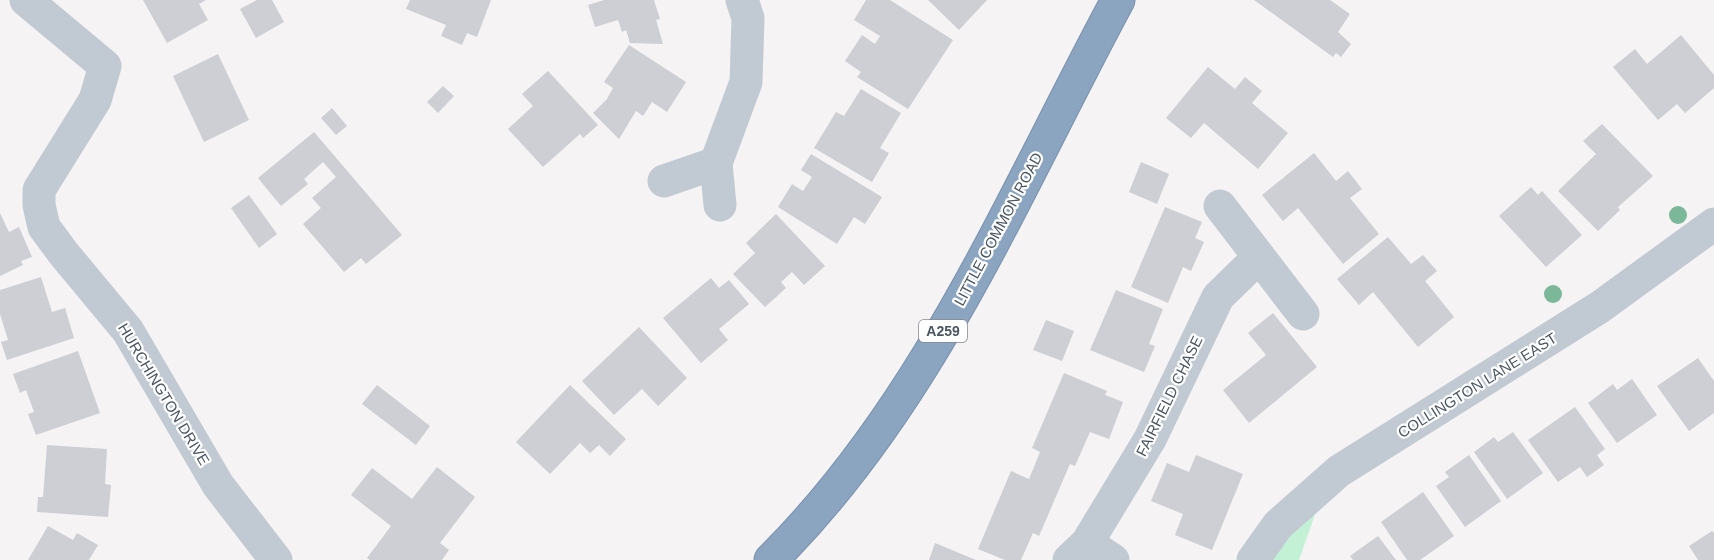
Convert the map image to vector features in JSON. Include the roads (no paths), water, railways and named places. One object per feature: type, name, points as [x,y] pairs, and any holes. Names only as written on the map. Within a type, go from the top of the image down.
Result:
[{"type":"highway","name":"LITTLE COMMON ROAD","points":[[771,560],[845,476],[901,401],[970,287],[1118,0]]},
{"type":"street","name":"HURCHINGTON DRIVE","points":[[26,0],[105,66],[95,100],[39,190],[39,205],[44,227],[128,331],[218,485],[276,560]]},
{"type":"street","points":[[720,205],[716,163],[746,82],[748,18],[742,0]]},
{"type":"street","points":[[664,182],[716,163]]},
{"type":"street","points":[[1220,206],[1303,314]]},
{"type":"street","name":"COLLINGTON LANE EAST","points":[[1253,560],[1278,525],[1339,471],[1600,308],[1714,224]]},
{"type":"street","name":"FAIRFIELD CHASE","points":[[1090,554],[1150,439],[1218,297],[1259,257]]}]
